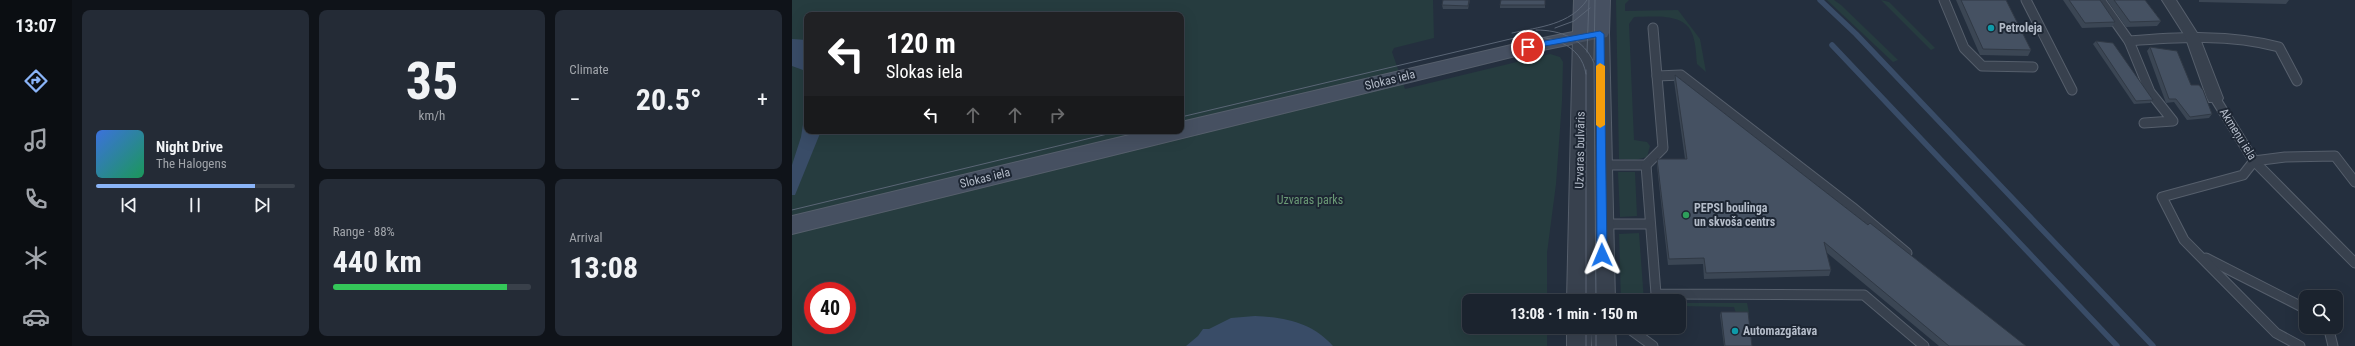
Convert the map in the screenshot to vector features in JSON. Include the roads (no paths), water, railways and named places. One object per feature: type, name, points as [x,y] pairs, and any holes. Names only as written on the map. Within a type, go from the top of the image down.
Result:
[{"type":"main road","name":"Uzvaras bulvāris","points":[[1583,0],[1591,35]]},
{"type":"main road","name":"Uzvaras bulvāris","points":[[1591,35],[1601,0]]},
{"type":"main road","name":"Slokas iela","points":[[1184,130],[1528,47],[1591,35]]},
{"type":"main road","name":"Slokas iela","points":[[799,224],[1168,134]]},
{"type":"street","name":"Akmeņu iela","points":[[2169,0],[2192,36],[2215,98]]},
{"type":"street","name":"Uzvaras bulvāris","points":[[1580,294],[1600,165],[1591,35]]},
{"type":"street","name":"Uzvaras bulvāris","points":[[1591,35],[1591,224],[1602,294]]},
{"type":"street","points":[[1579,334],[1579,346]]},
{"type":"street","points":[[1603,334],[1604,346]]},
{"type":"lane","points":[[1944,0],[1964,48],[1982,66],[2033,67]]},
{"type":"lane","points":[[2026,0],[2072,90]]},
{"type":"lane","points":[[2100,0],[2129,41],[2150,92],[2173,121],[2144,123]]},
{"type":"lane","points":[[1600,165],[1646,165],[1663,148],[1653,28]]},
{"type":"lane","points":[[2129,41],[2192,36],[2228,40],[2252,40],[2279,47],[2297,81]]},
{"type":"lane","points":[[1657,76],[1681,75],[1768,144],[1863,214],[1913,258]]},
{"type":"lane","name":"Akmeņu iela","points":[[2215,98],[2254,161],[2355,262]]},
{"type":"lane","points":[[2300,346],[2276,333],[2184,240],[2162,197],[2243,175],[2254,161],[2285,157],[2334,156],[2355,182]]},
{"type":"lane","points":[[1646,165],[1656,294],[1864,295],[1924,346]]},
{"type":"lane","points":[[1591,224],[1650,224]]},
{"type":"lane","points":[[2197,254],[2299,305]]},
{"type":"lane","points":[[1637,334],[1653,346]]},
{"type":"lane","points":[[2330,334],[2333,346]]},
{"type":"water","points":[[792,39],[804,40],[804,72],[792,66]]},
{"type":"water","points":[[804,118],[804,134],[820,134],[795,195],[792,195],[792,165],[801,137]]},
{"type":"water","points":[[1255,316],[1277,318],[1298,323],[1317,332],[1333,346],[1186,346],[1198,336],[1203,329],[1209,329],[1231,318]]},
{"type":"waterway","points":[[1820,0],[1856,34],[2153,346]]},
{"type":"waterway","points":[[1832,45],[2117,346]]},
{"type":"tram line","points":[[1512,33],[1543,27],[1563,20],[1572,15],[1587,0]]},
{"type":"tram line","points":[[1589,0],[1589,9]]},
{"type":"tram line","points":[[1594,60],[1595,0]]},
{"type":"tram line","points":[[1555,28],[1574,21],[1589,9]]},
{"type":"tram line","points":[[1587,52],[1589,9]]},
{"type":"tram line","points":[[1536,30],[1545,30],[1563,34],[1578,42],[1587,52]]},
{"type":"tram line","points":[[1184,116],[1523,36],[1533,36],[1563,43],[1578,55],[1583,63],[1586,74]]},
{"type":"tram line","points":[[1587,52],[1594,63],[1596,294]]},
{"type":"tram line","points":[[1586,74],[1586,294]]},
{"type":"tram line","points":[[792,210],[1108,134]]},
{"type":"tram line","points":[[1586,334],[1586,346]]},
{"type":"tram line","points":[[1596,334],[1596,346]]},
{"type":"place","name":"Petroleja","points":[[1991,28]]},
{"type":"place","name":"PEPSI boulinga un skvoša centrs","points":[[1686,215]]},
{"type":"place","name":"Automazgātava","points":[[1735,331]]},
{"type":"park label","name":"Uzvaras parks","points":[[1310,200]]}]
